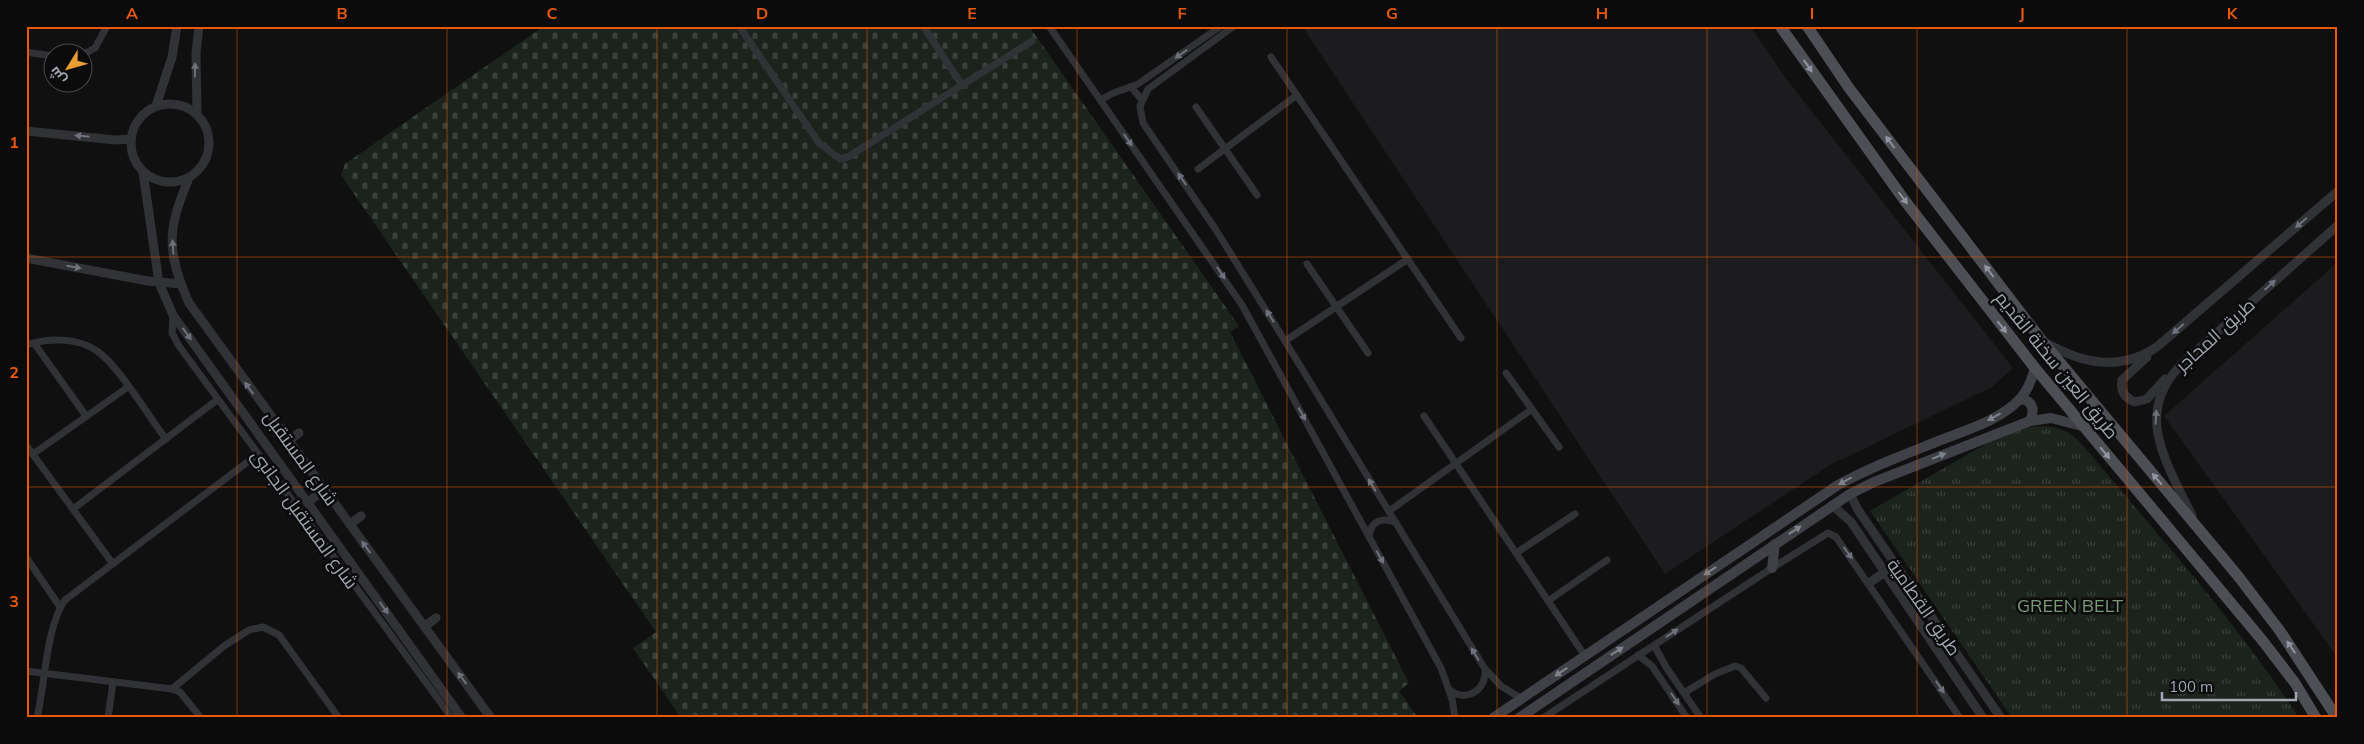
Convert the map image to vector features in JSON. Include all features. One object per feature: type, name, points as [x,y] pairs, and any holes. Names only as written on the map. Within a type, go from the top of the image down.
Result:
[{"type":"main road","name":"طريق العين سخنة القديم","points":[[1780,26],[1905,201],[2082,426],[2262,640],[2295,683],[2316,718]]},
{"type":"main road","name":"طريق العين سخنة القديم","points":[[1807,26],[1865,109],[2043,342],[2197,527],[2280,631],[2337,718]]},
{"type":"main road","points":[[1493,718],[1838,485],[1869,468],[1983,423],[2003,413],[2020,399],[2029,384],[2035,368]]},
{"type":"main road","points":[[2020,399],[2029,402],[2032,406],[2033,415],[2030,420]]},
{"type":"main road","points":[[1519,718],[1850,494],[1874,482],[2030,420],[2062,419],[2082,426]]},
{"type":"main road","points":[[1772,568],[1775,544]]},
{"type":"street","points":[[92,50],[95,48],[108,26]]},
{"type":"street","points":[[156,106],[172,57],[177,26]]},
{"type":"street","points":[[197,114],[196,53],[199,26]]},
{"type":"street","points":[[739,26],[820,143],[840,159],[848,157],[1032,41]]},
{"type":"street","points":[[923,26],[962,85]]},
{"type":"street","points":[[1049,26],[1242,306],[1441,668],[1449,690],[1455,718]]},
{"type":"street","points":[[1100,100],[1132,87],[1220,26]]},
{"type":"street","points":[[1234,26],[1152,84],[1142,100],[1140,112],[1143,123],[1210,222],[1285,341],[1484,670],[1501,686],[1522,699]]},
{"type":"street","points":[[26,52],[42,54]]},
{"type":"street","points":[[1271,57],[1461,338]]},
{"type":"street","points":[[1132,87],[1142,100]]},
{"type":"street","points":[[1198,169],[1297,95]]},
{"type":"street","points":[[179,105],[197,114],[207,129],[210,146],[205,162],[189,178],[180,182],[162,182],[143,172],[133,157],[131,139],[136,123],[141,116],[156,106],[179,105]]},
{"type":"street","points":[[1196,106],[1257,195]]},
{"type":"street","points":[[26,131],[115,140],[131,139]]},
{"type":"street","name":"شارع المستقبل","points":[[143,172],[159,283],[173,315],[462,718]]},
{"type":"street","name":"شارع المستقبل","points":[[189,178],[173,220],[174,261],[181,284],[195,312],[491,718]]},
{"type":"street","name":"طريق المحاجر","points":[[2043,342],[2073,356],[2105,364],[2133,359],[2158,346],[2338,192]]},
{"type":"street","name":"طريق المحاجر","points":[[2197,527],[2160,446],[2156,433],[2159,400],[2167,381],[2175,370],[2338,225]]},
{"type":"street","points":[[26,258],[159,283],[181,284]]},
{"type":"street","points":[[1285,341],[1408,259]]},
{"type":"street","points":[[1307,264],[1368,353]]},
{"type":"street","name":"شارع المستقبل الجانبى","points":[[173,315],[172,333],[179,346],[452,718]]},
{"type":"street","points":[[86,416],[30,344],[52,339],[95,349],[110,363],[166,439]]},
{"type":"street","points":[[2158,346],[2125,375],[2121,386],[2125,396],[2135,402],[2147,399],[2175,370]]},
{"type":"street","points":[[1506,373],[1559,447]]},
{"type":"street","points":[[33,454],[128,387]]},
{"type":"street","points":[[73,509],[217,400]]},
{"type":"street","points":[[1388,511],[1532,410]]},
{"type":"street","points":[[1424,416],[1585,656]]},
{"type":"street","points":[[288,441],[299,433]]},
{"type":"street","points":[[26,445],[113,564]]},
{"type":"street","points":[[37,718],[60,607],[71,594],[258,454]]},
{"type":"street","points":[[308,502],[324,490]]},
{"type":"street","name":"طريق القطامية","points":[[1850,494],[1858,510],[2001,718]]},
{"type":"street","name":"طريق القطامية","points":[[1832,505],[1851,522],[1983,718]]},
{"type":"street","points":[[1516,552],[1575,514]]},
{"type":"street","points":[[350,524],[361,516]]},
{"type":"street","points":[[1368,536],[1371,527],[1378,521],[1386,519],[1395,522]]},
{"type":"street","points":[[1544,718],[1772,568],[1824,535],[1833,534],[1869,583],[1960,718]]},
{"type":"street","points":[[26,557],[60,607]]},
{"type":"street","points":[[1548,601],[1606,560]]},
{"type":"street","points":[[1869,583],[1885,572]]},
{"type":"street","points":[[425,626],[436,618]]},
{"type":"street","points":[[172,689],[224,646],[249,630],[263,627],[279,634],[340,718]]},
{"type":"street","points":[[1654,645],[1701,718]]},
{"type":"street","points":[[1638,655],[1652,666],[1688,718]]},
{"type":"street","points":[[1684,693],[1715,674],[1735,666],[1741,668],[1766,698]]},
{"type":"street","points":[[1449,690],[1458,694],[1472,694],[1483,684],[1484,670]]},
{"type":"street","points":[[26,671],[172,689],[180,692],[201,718]]},
{"type":"street","points":[[108,718],[113,682]]},
{"type":"shaded area","points":[[1302,26],[1750,26],[1785,77],[2013,368],[1992,387],[1830,465],[1665,574]]},
{"type":"shaded area","points":[[2338,262],[2338,658],[2164,416]]},
{"type":"green space","points":[[544,26],[1029,26],[1239,326],[1230,332],[1409,683],[1399,691],[1418,718],[681,718],[633,648],[656,632],[341,175],[345,164]]},
{"type":"green space","name":"GREEN BELT","points":[[2045,426],[2068,432],[2085,448],[2223,613],[2275,682],[2299,718],[2012,718],[1870,511],[2008,431]]}]
